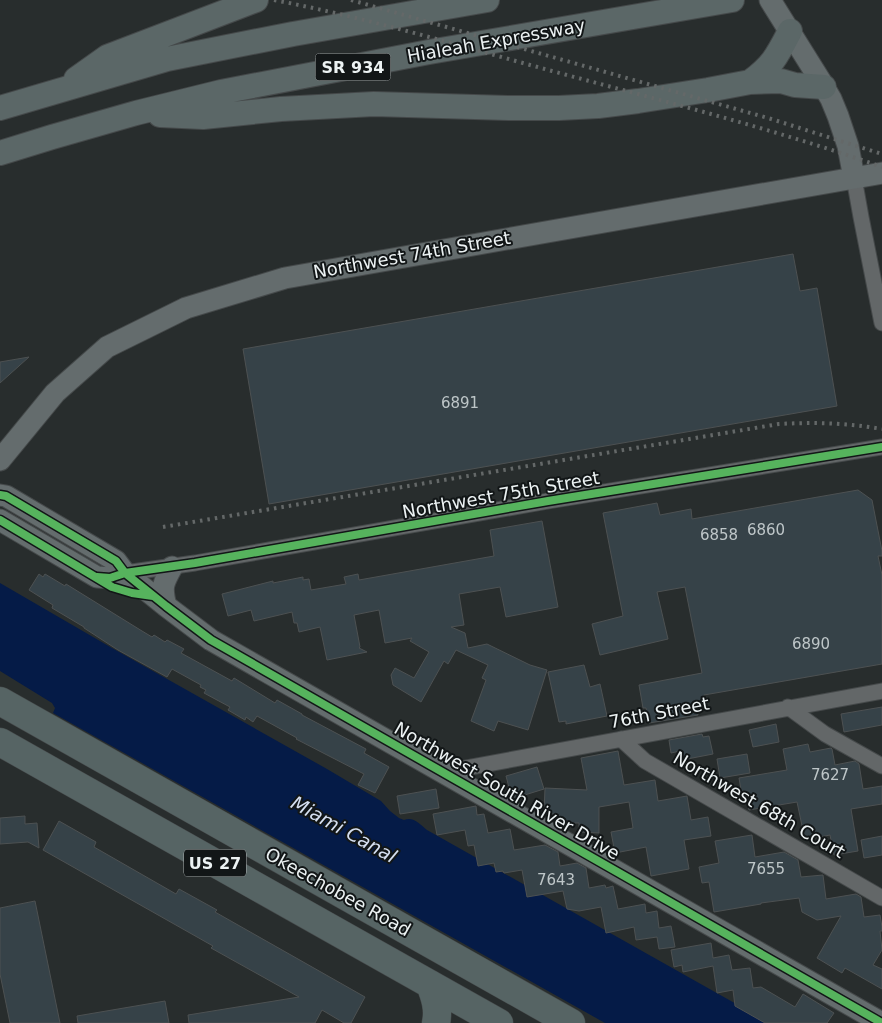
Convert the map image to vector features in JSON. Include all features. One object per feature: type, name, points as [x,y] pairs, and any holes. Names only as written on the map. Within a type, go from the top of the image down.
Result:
[{"type":"highway","name":"Okeechobee Road","points":[[0,701],[571,1023]]},
{"type":"highway","name":"Okeechobee Road","points":[[0,742],[499,1023]]},
{"type":"highway","points":[[430,984],[436,1001],[438,1015],[436,1023]]},
{"type":"main road","points":[[61,90],[107,57],[256,0]]},
{"type":"main road","name":"SR 934","points":[[0,108],[167,59],[293,34],[487,0]]},
{"type":"main road","name":"Hialeah Expressway","points":[[0,153],[52,137],[221,92],[429,52],[722,2]]},
{"type":"main road","points":[[750,82],[764,72],[773,62],[790,31]]},
{"type":"main road","points":[[136,114],[202,117],[280,109],[374,104],[560,108],[616,104],[750,82],[781,81],[795,85],[824,86]]},
{"type":"street","points":[[770,0],[824,86],[844,131],[882,323]]},
{"type":"street","name":"Northwest 74th Street","points":[[0,460],[55,393],[107,348],[186,308],[285,278],[882,173]]},
{"type":"street","name":"Northwest 75th Street","points":[[125,573],[172,567],[548,501],[882,447]]},
{"type":"street","name":"Northwest South River Drive","points":[[0,495],[6,496],[116,561],[125,573],[211,640],[882,1023]]},
{"type":"street","points":[[0,520],[97,577],[110,578],[125,573]]},
{"type":"street","points":[[166,606],[163,590],[165,580],[172,567]]},
{"type":"street","name":"76th Street","points":[[444,772],[882,691]]},
{"type":"street","points":[[788,708],[825,734],[882,766]]},
{"type":"street","name":"Northwest 68th Court","points":[[621,739],[645,761],[882,898]]},
{"type":"water","name":"Miami Canal","points":[[0,583],[327,769],[381,801],[399,818],[416,821],[427,830],[770,1023],[605,1023],[53,713],[55,708],[52,703],[0,671]]},
{"type":"building","points":[[793,254],[800,291],[817,288],[837,406],[269,504],[243,349]]},
{"type":"building","points":[[29,357],[0,383],[0,362]]},
{"type":"building","points":[[858,490],[872,500],[882,551],[882,556],[878,556],[882,575],[882,664],[704,695],[706,707],[697,709],[698,715],[649,723],[646,708],[643,708],[639,685],[702,673],[685,587],[657,592],[668,639],[600,655],[592,624],[623,616],[603,513],[657,503],[660,515],[691,509],[692,519]]},
{"type":"building","points":[[542,521],[558,607],[506,617],[500,587],[459,594],[464,625],[451,627],[465,633],[468,648],[487,644],[530,665],[547,670],[528,730],[498,721],[494,731],[471,721],[486,680],[482,678],[488,665],[456,650],[448,664],[444,661],[421,702],[393,685],[391,675],[395,668],[414,678],[429,652],[410,641],[412,638],[385,643],[379,610],[354,615],[359,648],[367,652],[327,660],[320,627],[299,632],[297,623],[294,623],[292,612],[254,621],[251,610],[228,616],[222,594],[273,581],[273,583],[303,577],[303,580],[309,579],[311,590],[346,584],[344,577],[358,574],[359,580],[494,556],[490,530]]},
{"type":"building","points":[[39,574],[43,577],[45,574],[65,586],[66,584],[152,637],[154,635],[165,642],[167,640],[184,649],[181,653],[232,681],[234,678],[275,703],[277,700],[366,749],[364,753],[389,767],[375,793],[358,785],[364,774],[296,739],[257,716],[253,722],[246,717],[245,720],[228,710],[230,707],[204,693],[206,690],[200,687],[201,685],[172,669],[167,677],[118,650],[52,608],[53,605],[29,590]]},
{"type":"building","points":[[584,665],[590,687],[600,684],[607,716],[566,724],[566,721],[559,722],[548,672]]},
{"type":"building","points":[[882,707],[882,725],[844,732],[841,714]]},
{"type":"building","points":[[776,724],[779,742],[753,747],[749,730]]},
{"type":"building","points":[[702,734],[703,737],[709,736],[713,754],[682,760],[680,751],[671,753],[669,740]]},
{"type":"building","points":[[808,744],[810,752],[831,748],[835,765],[855,761],[859,764],[863,789],[882,786],[882,804],[851,809],[858,851],[834,855],[830,835],[805,840],[797,802],[749,810],[747,801],[743,802],[739,778],[787,770],[783,749]]},
{"type":"building","points":[[618,751],[624,785],[655,780],[658,801],[687,796],[691,820],[708,817],[711,836],[684,840],[689,869],[651,876],[646,847],[615,853],[611,832],[633,828],[629,802],[599,807],[599,833],[579,832],[579,823],[566,823],[558,814],[544,814],[545,788],[587,790],[581,758]]},
{"type":"building","points":[[747,754],[750,773],[720,778],[717,759]]},
{"type":"building","points":[[537,767],[544,789],[515,798],[514,794],[511,795],[506,776]]},
{"type":"building","points":[[436,789],[439,808],[400,814],[397,796]]},
{"type":"building","points":[[476,806],[477,815],[484,814],[488,833],[510,829],[514,850],[545,845],[558,852],[560,866],[577,863],[586,868],[589,888],[605,885],[606,888],[613,886],[618,909],[645,904],[646,913],[657,911],[659,928],[671,926],[675,947],[659,949],[657,937],[636,940],[634,927],[606,933],[601,907],[579,911],[567,909],[563,891],[527,897],[522,870],[504,873],[503,871],[496,872],[494,863],[478,866],[474,845],[468,846],[465,830],[437,835],[433,814]]},
{"type":"building","points":[[25,816],[25,824],[37,823],[39,848],[28,842],[0,844],[0,818]]},
{"type":"building","points":[[59,821],[96,842],[94,847],[176,894],[179,889],[217,910],[215,912],[365,997],[351,1023],[344,1023],[322,1010],[315,1023],[189,1023],[188,1015],[299,997],[43,850]]},
{"type":"building","points":[[752,835],[755,857],[784,852],[798,860],[801,877],[823,875],[826,899],[856,894],[861,897],[864,917],[880,915],[882,950],[873,965],[882,969],[882,989],[845,968],[842,973],[817,958],[841,916],[817,920],[802,912],[799,898],[714,912],[709,882],[702,883],[699,867],[719,863],[715,841]]},
{"type":"building","points":[[882,836],[882,855],[864,858],[861,840]]},
{"type":"building","points":[[35,901],[60,1023],[10,1023],[0,974],[0,908]]},
{"type":"building","points":[[711,943],[713,958],[729,955],[732,970],[750,968],[753,988],[761,987],[795,1007],[803,994],[834,1013],[827,1023],[765,1023],[735,1006],[733,990],[717,993],[713,966],[683,972],[682,965],[674,967],[671,950]]},
{"type":"building","points":[[165,1001],[169,1023],[78,1023],[77,1016]]},
{"type":"railway","points":[[274,0],[379,24],[677,105],[800,140],[882,167]]},
{"type":"railway","points":[[351,0],[768,118],[882,154]]},
{"type":"railway","points":[[163,527],[779,424],[830,423],[882,429]]},
{"type":"cycle path","points":[[97,577],[110,578],[125,573],[195,563],[548,501],[882,447]]},
{"type":"cycle path","points":[[0,495],[6,496],[116,561],[125,573],[211,640],[882,1023]]},
{"type":"cycle path","points":[[0,520],[112,587],[132,593],[153,596]]}]
